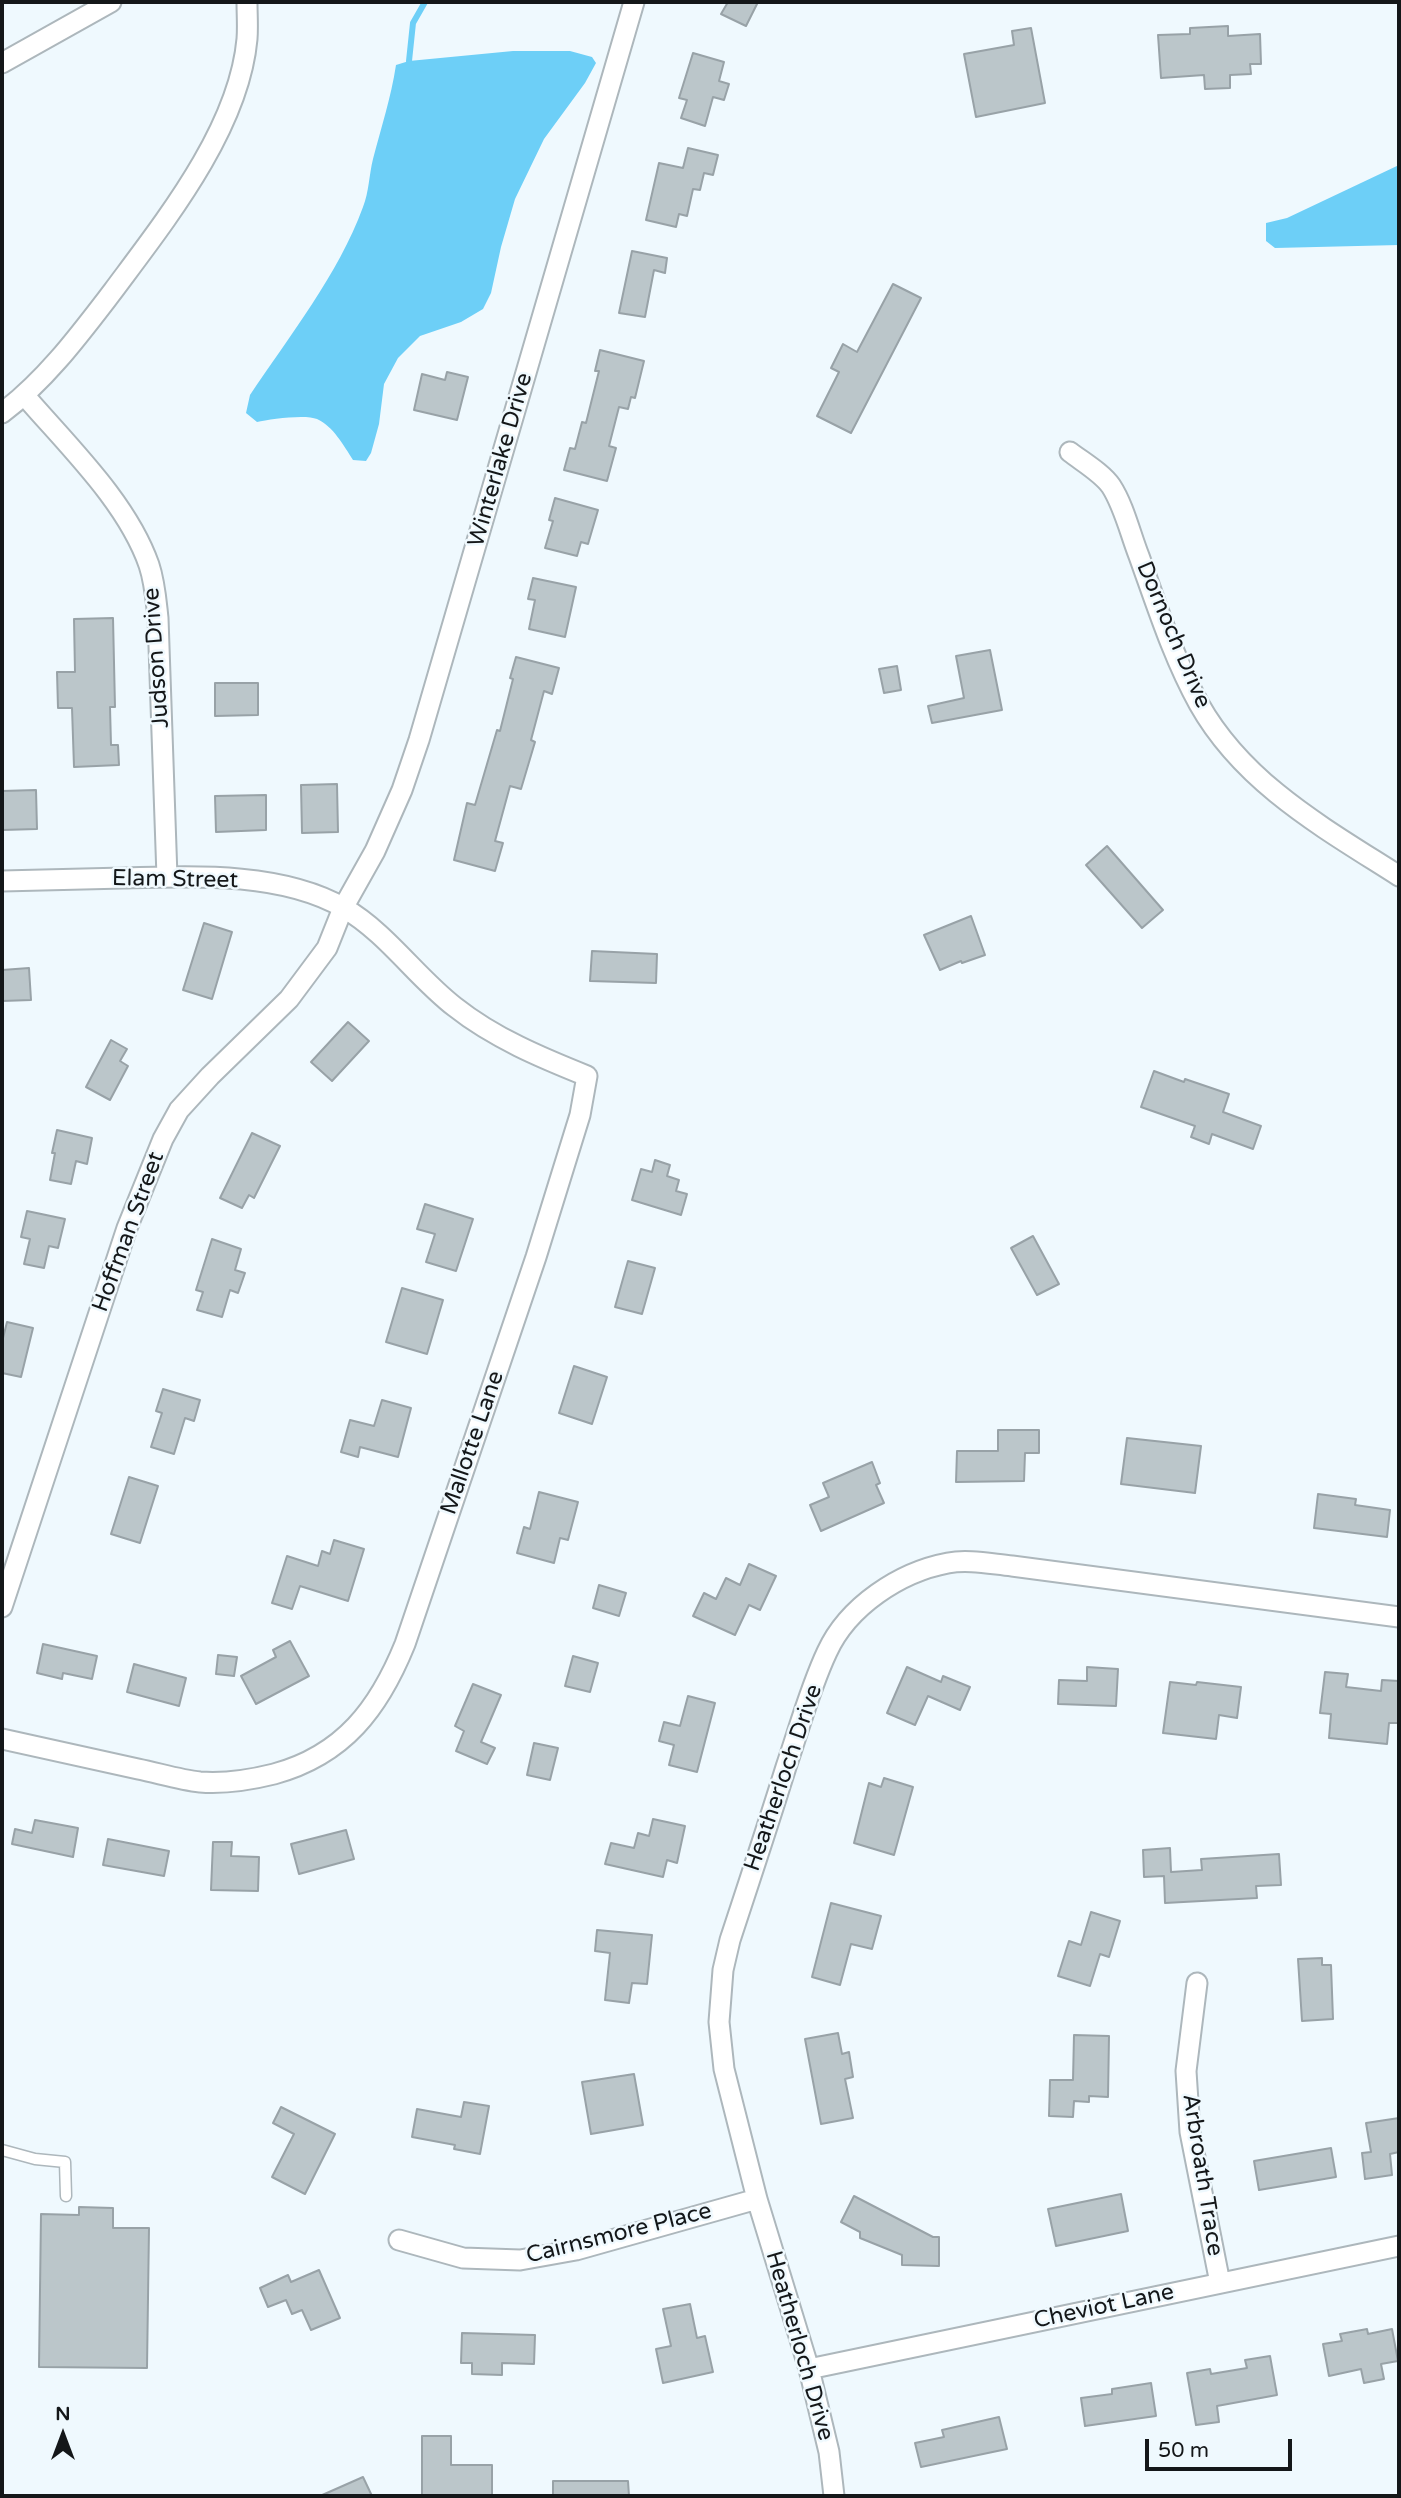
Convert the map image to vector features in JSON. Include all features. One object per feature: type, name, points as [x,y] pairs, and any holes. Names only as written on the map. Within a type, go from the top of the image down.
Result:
[{"type":"street","points":[[2,63],[111,2]]},
{"type":"street","points":[[2,413],[25,396],[80,333],[184,194],[208,153],[232,99],[247,39],[247,2]]},
{"type":"street","name":"Winterlake Drive","points":[[343,908],[375,851],[402,790],[419,740],[634,2]]},
{"type":"street","name":"Judson Drive","points":[[25,396],[108,493],[130,526],[148,563],[155,588],[158,618],[167,877]]},
{"type":"street","name":"Dornoch Drive","points":[[1070,452],[1110,485],[1186,678],[1200,705],[1235,755],[1256,777],[1304,815],[1399,876]]},
{"type":"street","name":"Elam Street","points":[[2,881],[216,877],[288,887],[343,908]]},
{"type":"street","name":"Hoffman Street","points":[[2,1607],[127,1228],[163,1139],[179,1110],[289,999],[327,948],[343,908]]},
{"type":"street","name":"Mallotte Lane","points":[[2,1739],[198,1782],[232,1783],[260,1778],[312,1760],[333,1748],[348,1735],[380,1697],[401,1654],[536,1257],[580,1115],[587,1076],[541,1058],[479,1024],[456,1008],[389,944],[343,908]]},
{"type":"street","name":"Heatherloch Drive","points":[[834,2496],[829,2452],[809,2369],[757,2199],[721,2049],[719,2021],[723,1970],[730,1940],[806,1707],[828,1650],[844,1625],[866,1603],[890,1585],[949,1563],[978,1562],[1399,1617]]},
{"type":"street","name":"Arbroath Trace","points":[[1197,1983],[1186,2071],[1191,2132],[1220,2283]]},
{"type":"street","name":"Cairnsmore Place","points":[[399,2240],[463,2258],[520,2260],[576,2250],[757,2199]]},
{"type":"street","name":"Cheviot Lane","points":[[809,2369],[1399,2246]]},
{"type":"lane","points":[[2,2150],[34,2159],[65,2162],[66,2196]]},
{"type":"water","points":[[513,51],[570,51],[592,57],[596,63],[585,83],[544,139],[515,199],[491,293],[483,309],[461,322],[420,336],[398,358],[384,384],[379,424],[366,461],[353,460],[333,431],[317,419],[296,417],[257,422],[246,413],[250,395],[327,281],[363,207],[396,65],[409,61]]},
{"type":"water","points":[[1399,165],[1399,245],[1275,248],[1266,241],[1266,223],[1287,218]]},
{"type":"building","points":[[728,2],[758,2],[746,26],[721,14]]},
{"type":"building","points":[[1228,26],[1228,36],[1260,34],[1261,64],[1250,64],[1251,74],[1230,75],[1230,88],[1205,89],[1204,75],[1161,78],[1158,35],[1190,34],[1190,28]]},
{"type":"building","points":[[1031,28],[1045,103],[976,117],[964,54],[1014,45],[1012,31]]},
{"type":"building","points":[[693,53],[724,62],[719,81],[729,84],[724,100],[713,97],[705,126],[681,118],[687,100],[679,98]]},
{"type":"building","points":[[688,148],[718,155],[713,175],[704,173],[700,190],[693,189],[687,216],[679,214],[676,227],[646,220],[659,163],[683,168]]},
{"type":"building","points":[[632,251],[667,258],[665,273],[654,270],[645,317],[619,313]]},
{"type":"building","points":[[893,284],[921,298],[851,433],[817,416],[839,372],[831,368],[843,344],[857,352]]},
{"type":"building","points":[[600,350],[644,361],[635,398],[631,397],[628,409],[619,407],[609,446],[616,448],[607,481],[564,470],[570,448],[575,449],[582,422],[586,423],[599,371],[595,371]]},
{"type":"building","points":[[447,372],[468,377],[457,420],[414,410],[422,374],[445,380]]},
{"type":"building","points":[[555,498],[598,510],[588,544],[581,542],[577,556],[545,548],[553,521],[549,520]]},
{"type":"building","points":[[533,578],[576,587],[565,637],[529,629],[535,600],[528,599]]},
{"type":"building","points":[[113,618],[115,707],[110,707],[111,745],[118,745],[119,765],[74,767],[72,708],[58,708],[57,672],[75,672],[74,619]]},
{"type":"building","points":[[990,650],[1002,710],[932,723],[928,706],[964,698],[956,656]]},
{"type":"building","points":[[516,657],[559,668],[552,694],[544,691],[531,740],[535,742],[521,789],[510,786],[495,841],[503,843],[495,871],[454,860],[467,803],[475,805],[497,730],[500,731]]},
{"type":"building","points":[[897,666],[901,690],[884,693],[879,669]]},
{"type":"building","points":[[215,683],[258,683],[258,715],[215,716]]},
{"type":"building","points":[[337,784],[338,832],[302,833],[301,785]]},
{"type":"building","points":[[36,790],[37,829],[2,830],[2,791]]},
{"type":"building","points":[[266,795],[266,830],[216,832],[215,796]]},
{"type":"building","points":[[1107,846],[1163,910],[1142,928],[1086,865]]},
{"type":"building","points":[[971,916],[985,955],[940,970],[924,935]]},
{"type":"building","points":[[204,923],[232,932],[212,999],[183,990]]},
{"type":"building","points":[[592,951],[657,954],[656,983],[590,981]]},
{"type":"building","points":[[29,968],[31,1000],[2,1001],[2,970]]},
{"type":"building","points":[[348,1022],[369,1041],[332,1081],[311,1062]]},
{"type":"building","points":[[111,1040],[127,1049],[120,1061],[128,1066],[110,1100],[86,1087]]},
{"type":"building","points":[[1154,1071],[1229,1094],[1223,1112],[1261,1126],[1253,1149],[1212,1134],[1209,1144],[1191,1137],[1195,1126],[1141,1107]]},
{"type":"building","points":[[57,1130],[92,1138],[87,1164],[76,1161],[71,1184],[50,1180]]},
{"type":"building","points":[[252,1133],[280,1146],[254,1198],[249,1195],[242,1208],[220,1198]]},
{"type":"building","points":[[655,1160],[670,1165],[667,1176],[679,1180],[676,1191],[687,1194],[681,1215],[632,1200],[641,1169],[652,1172]]},
{"type":"building","points":[[425,1204],[473,1219],[456,1271],[426,1262],[435,1234],[417,1229]]},
{"type":"building","points":[[27,1211],[65,1219],[58,1248],[49,1246],[44,1268],[24,1264],[30,1239],[21,1237]]},
{"type":"building","points":[[1033,1236],[1059,1284],[1037,1295],[1011,1248]]},
{"type":"building","points":[[212,1239],[241,1249],[235,1270],[245,1273],[238,1293],[230,1290],[222,1317],[197,1310],[203,1292],[196,1290]]},
{"type":"building","points":[[628,1261],[655,1268],[642,1314],[615,1307]]},
{"type":"building","points":[[402,1288],[443,1300],[427,1354],[386,1342]]},
{"type":"building","points":[[7,1322],[33,1328],[21,1377],[2,1373],[2,1342]]},
{"type":"building","points":[[574,1366],[607,1377],[592,1424],[559,1413]]},
{"type":"building","points":[[163,1389],[200,1400],[194,1421],[185,1418],[174,1454],[151,1447],[162,1413],[156,1411]]},
{"type":"building","points":[[382,1400],[411,1408],[398,1457],[360,1447],[358,1457],[341,1452],[350,1420],[374,1426]]},
{"type":"building","points":[[998,1430],[1039,1430],[1039,1453],[1025,1453],[1024,1481],[956,1482],[957,1451],[998,1451]]},
{"type":"building","points":[[1127,1438],[1201,1446],[1195,1493],[1121,1484]]},
{"type":"building","points":[[872,1462],[880,1483],[876,1485],[884,1503],[821,1531],[810,1505],[829,1497],[823,1483]]},
{"type":"building","points":[[129,1477],[158,1486],[140,1543],[111,1534]]},
{"type":"building","points":[[539,1492],[578,1502],[568,1540],[560,1538],[554,1563],[517,1553],[524,1527],[530,1529]]},
{"type":"building","points":[[1318,1494],[1356,1499],[1355,1505],[1390,1510],[1387,1537],[1314,1528]]},
{"type":"building","points":[[334,1540],[364,1549],[348,1601],[300,1586],[292,1609],[272,1603],[287,1556],[318,1566],[322,1551],[330,1554]]},
{"type":"building","points":[[749,1564],[776,1576],[760,1610],[749,1605],[735,1635],[693,1616],[704,1593],[716,1599],[726,1578],[740,1585]]},
{"type":"building","points":[[599,1585],[626,1593],[619,1616],[593,1608]]},
{"type":"building","points":[[290,1641],[309,1676],[256,1704],[241,1676],[276,1657],[273,1650]]},
{"type":"building","points":[[43,1644],[97,1656],[92,1679],[63,1673],[62,1679],[37,1673]]},
{"type":"building","points":[[218,1655],[237,1657],[234,1676],[216,1674]]},
{"type":"building","points":[[573,1656],[598,1663],[590,1692],[565,1686]]},
{"type":"building","points":[[134,1664],[186,1678],[179,1706],[127,1692]]},
{"type":"building","points":[[907,1667],[941,1682],[943,1676],[970,1687],[960,1710],[928,1696],[915,1725],[887,1713]]},
{"type":"building","points":[[1087,1667],[1118,1669],[1116,1706],[1058,1704],[1059,1680],[1087,1681]]},
{"type":"building","points":[[1325,1672],[1348,1674],[1346,1687],[1381,1691],[1382,1680],[1399,1681],[1399,1723],[1389,1723],[1387,1744],[1329,1738],[1331,1714],[1320,1713]]},
{"type":"building","points":[[1170,1682],[1241,1687],[1237,1718],[1219,1715],[1216,1739],[1163,1733]]},
{"type":"building","points":[[473,1684],[501,1695],[481,1742],[495,1748],[487,1764],[456,1751],[464,1731],[455,1726]]},
{"type":"building","points":[[688,1696],[715,1703],[697,1772],[669,1765],[674,1745],[659,1741],[664,1722],[680,1726]]},
{"type":"building","points":[[534,1743],[558,1748],[550,1780],[527,1775]]},
{"type":"building","points":[[884,1778],[913,1787],[894,1855],[854,1843],[869,1783],[881,1787]]},
{"type":"building","points":[[653,1819],[685,1826],[677,1863],[667,1860],[663,1877],[605,1864],[611,1843],[634,1848],[638,1833],[649,1836]]},
{"type":"building","points":[[35,1820],[78,1828],[73,1857],[12,1844],[15,1829],[32,1833]]},
{"type":"building","points":[[346,1830],[354,1859],[299,1874],[291,1844]]},
{"type":"building","points":[[108,1839],[169,1851],[164,1876],[103,1865]]},
{"type":"building","points":[[213,1842],[232,1842],[231,1856],[259,1857],[258,1891],[211,1890]]},
{"type":"building","points":[[1170,1848],[1171,1872],[1202,1870],[1201,1859],[1279,1854],[1281,1885],[1256,1886],[1257,1898],[1165,1903],[1164,1876],[1144,1877],[1143,1850]]},
{"type":"building","points":[[831,1903],[881,1916],[872,1949],[851,1944],[840,1985],[812,1977]]},
{"type":"building","points":[[1091,1912],[1120,1921],[1109,1957],[1100,1954],[1090,1986],[1058,1976],[1069,1941],[1081,1945]]},
{"type":"building","points":[[597,1930],[652,1935],[647,1984],[632,1983],[629,2003],[605,2000],[610,1953],[595,1951]]},
{"type":"building","points":[[1322,1958],[1322,1965],[1331,1965],[1333,2019],[1302,2021],[1298,1959]]},
{"type":"building","points":[[838,2033],[842,2054],[849,2052],[853,2077],[845,2079],[853,2118],[821,2124],[805,2039]]},
{"type":"building","points":[[1074,2035],[1109,2036],[1108,2097],[1089,2096],[1089,2102],[1074,2101],[1073,2117],[1049,2116],[1050,2080],[1073,2080]]},
{"type":"building","points":[[634,2074],[643,2125],[591,2134],[582,2082]]},
{"type":"building","points":[[464,2102],[489,2106],[480,2154],[454,2149],[455,2145],[412,2137],[417,2109],[461,2117]]},
{"type":"building","points":[[281,2107],[335,2134],[305,2194],[272,2177],[294,2134],[273,2123]]},
{"type":"building","points":[[1399,2118],[1399,2152],[1390,2154],[1392,2175],[1365,2179],[1362,2153],[1371,2152],[1366,2123]]},
{"type":"building","points":[[1331,2148],[1336,2177],[1259,2190],[1254,2161]]},
{"type":"building","points":[[1121,2194],[1128,2231],[1056,2246],[1048,2209]]},
{"type":"building","points":[[854,2196],[933,2237],[939,2237],[939,2266],[902,2265],[902,2255],[860,2238],[860,2232],[841,2222]]},
{"type":"building","points":[[79,2207],[113,2208],[113,2228],[149,2228],[147,2368],[39,2367],[41,2214],[79,2215]]},
{"type":"building","points":[[319,2270],[340,2318],[311,2330],[302,2310],[292,2314],[286,2300],[268,2307],[260,2288],[288,2275],[291,2282]]},
{"type":"building","points":[[690,2304],[697,2338],[705,2336],[713,2372],[663,2383],[656,2349],[671,2346],[663,2309]]},
{"type":"building","points":[[1367,2329],[1368,2334],[1392,2329],[1398,2361],[1381,2364],[1384,2379],[1364,2383],[1361,2369],[1329,2376],[1323,2344],[1342,2341],[1340,2334]]},
{"type":"building","points":[[462,2333],[535,2335],[534,2364],[502,2363],[502,2375],[472,2374],[472,2363],[461,2363]]},
{"type":"building","points":[[1270,2356],[1277,2395],[1217,2406],[1219,2422],[1196,2425],[1187,2373],[1210,2369],[1211,2374],[1247,2368],[1245,2360]]},
{"type":"building","points":[[1151,2383],[1156,2416],[1085,2426],[1081,2398],[1112,2394],[1112,2389]]},
{"type":"building","points":[[999,2417],[1007,2449],[921,2467],[915,2443],[944,2437],[942,2430]]},
{"type":"building","points":[[422,2436],[451,2436],[451,2465],[492,2465],[492,2496],[422,2496]]},
{"type":"building","points":[[363,2477],[372,2496],[320,2496]]},
{"type":"building","points":[[553,2481],[628,2481],[629,2496],[553,2496]]},
{"type":"waterway","points":[[411,66],[409,61],[413,23],[425,2]]}]
